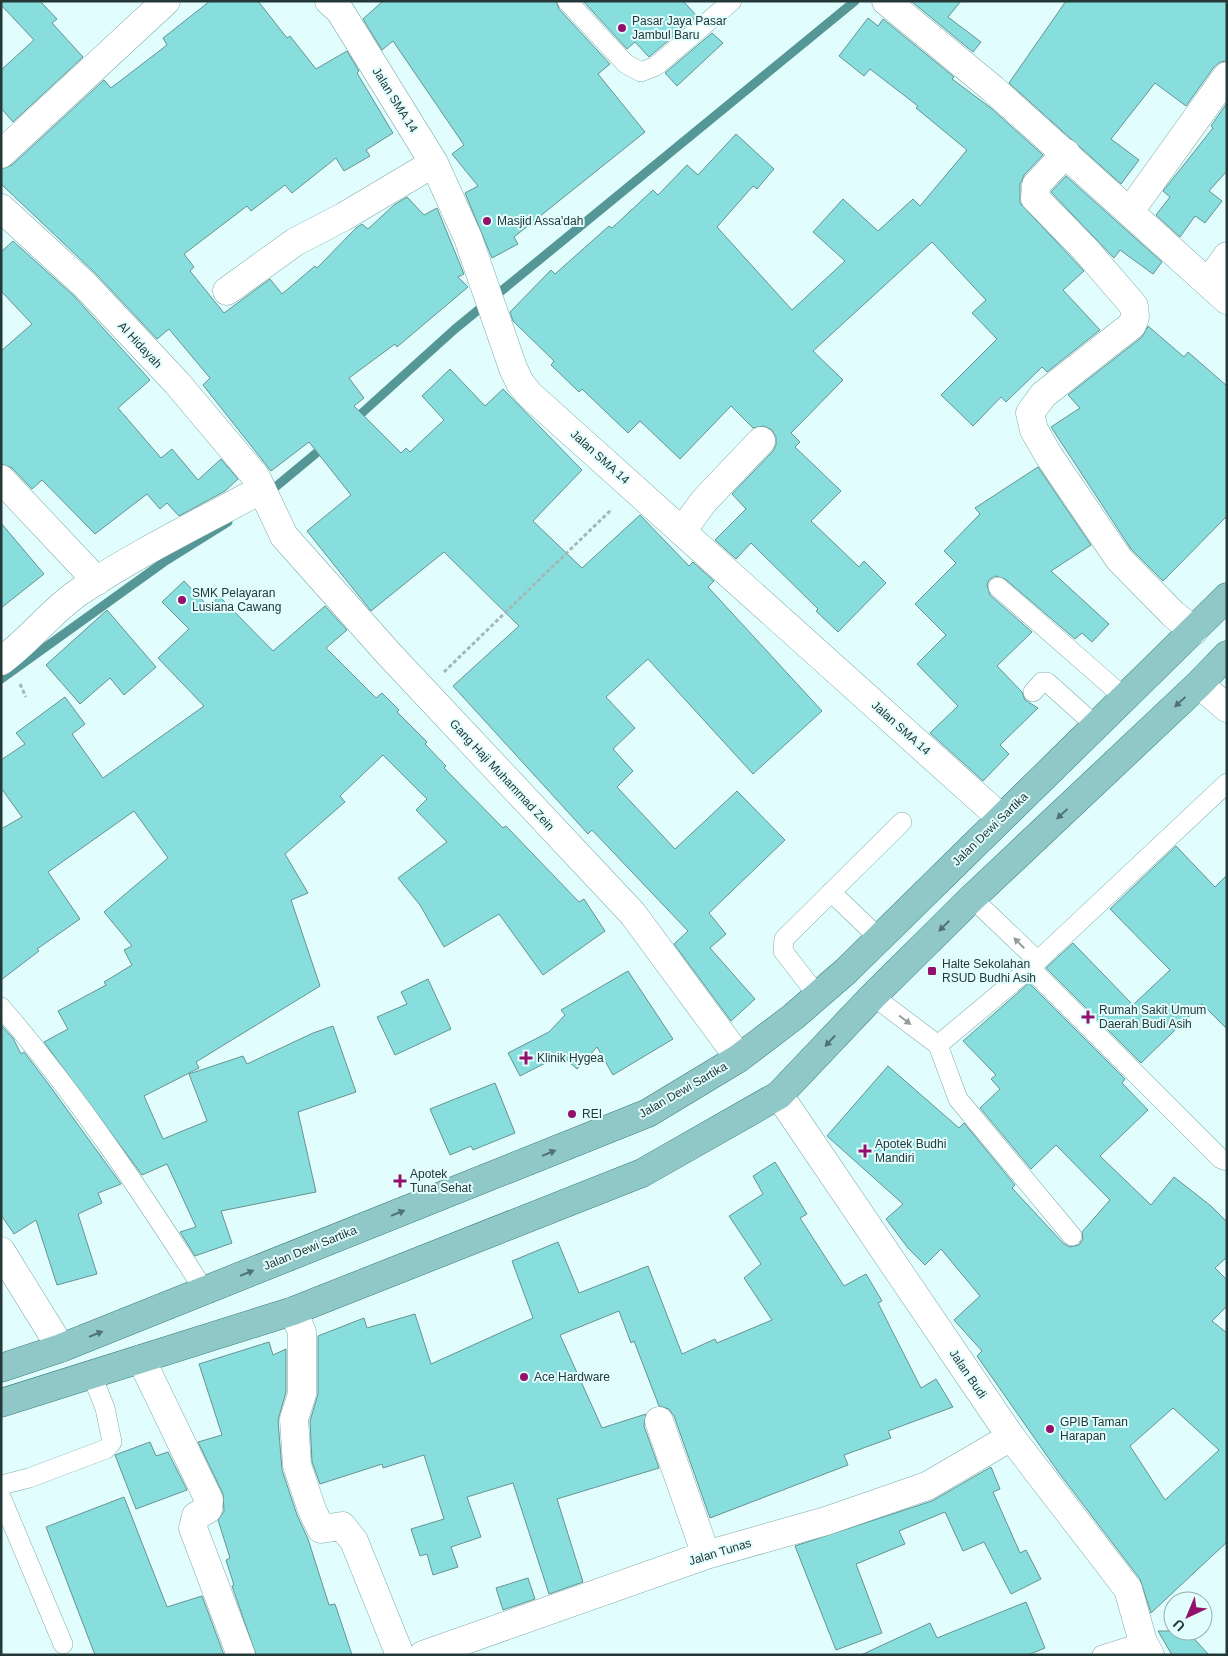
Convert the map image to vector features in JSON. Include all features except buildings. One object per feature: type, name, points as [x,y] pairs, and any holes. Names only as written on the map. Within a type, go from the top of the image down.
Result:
[{"type":"main road","name":"Jalan Dewi Sartika","points":[[1,1368],[61,1348],[648,1113],[738,1058],[793,1017],[879,938],[1227,597]]},
{"type":"main road","points":[[1,1403],[293,1310],[642,1173],[778,1095],[873,996],[972,898],[1199,684],[1227,655]]},
{"type":"street","points":[[1,154],[166,1]]},
{"type":"street","points":[[886,1],[993,89],[1066,153],[1217,292],[1227,256]]},
{"type":"street","name":"Jalan SMA 14","points":[[340,5],[434,163],[468,238],[520,383],[530,395],[1001,818]]},
{"type":"street","points":[[1130,211],[1227,76]]},
{"type":"street","points":[[1066,153],[1036,186],[1035,198],[1085,250],[1134,306],[1135,317],[1132,326],[1043,395],[1030,413],[1034,430],[1049,456],[1118,559],[1173,614],[1194,631]]},
{"type":"street","points":[[228,291],[296,242],[343,217],[434,163]]},
{"type":"street","name":"Al Hidayah","points":[[1,208],[85,285],[177,383],[256,477],[263,492]]},
{"type":"street","points":[[682,530],[704,501],[761,441]]},
{"type":"street","points":[[1,479],[97,581]]},
{"type":"street","points":[[10,671],[77,594],[131,558],[263,492]]},
{"type":"street","name":"Gang Haji Muhammad Zein","points":[[263,492],[277,525],[284,536],[424,692],[632,914],[738,1058]]},
{"type":"street","points":[[1199,684],[1227,708]]},
{"type":"street","name":"Jalan Budi","points":[[778,1095],[1011,1437],[1128,1589],[1147,1648]]},
{"type":"street","points":[[1,1251],[61,1348]]},
{"type":"street","points":[[293,1310],[302,1332],[302,1394],[294,1419],[297,1465],[312,1510],[321,1528],[342,1526],[354,1541],[400,1655]]},
{"type":"street","points":[[141,1359],[209,1500],[208,1509],[196,1516],[193,1528],[241,1655]]},
{"type":"street","points":[[659,1421],[706,1555]]},
{"type":"street","name":"Jalan Tunas","points":[[423,1655],[706,1555],[826,1521],[927,1486],[1011,1437]]},
{"type":"lane","points":[[567,1],[626,64],[641,72],[656,66],[732,1]]},
{"type":"lane","points":[[998,587],[1125,698]]},
{"type":"lane","points":[[1033,692],[1042,682],[1047,682],[1096,726]]},
{"type":"lane","points":[[938,1045],[1033,964],[1227,783]]},
{"type":"lane","points":[[817,995],[783,951],[784,939],[902,822]]},
{"type":"lane","points":[[831,892],[879,938]]},
{"type":"lane","points":[[972,898],[1221,1159],[1227,1161]]},
{"type":"lane","points":[[873,996],[938,1045],[958,1099],[1072,1236]]},
{"type":"lane","points":[[1,1007],[34,1045],[128,1173],[204,1290]]},
{"type":"lane","points":[[1,1485],[44,1472],[106,1449],[109,1446],[112,1442],[106,1415],[91,1373]]},
{"type":"lane","points":[[1,1497],[63,1644]]},
{"type":"lane","points":[[1102,1655],[1147,1648]]},
{"type":"path","points":[[424,692],[634,488]]},
{"type":"path","points":[[10,671],[26,696]]},
{"type":"waterway","points":[[353,421],[455,329],[855,1]]},
{"type":"waterway","points":[[267,494],[326,445]]},
{"type":"waterway","points":[[1,679],[164,562],[228,522]]},
{"type":"place","name":"Pasar Jaya Pasar Jambul Baru","points":[[622,28]]},
{"type":"place","name":"Masjid Assa'dah","points":[[487,221]]},
{"type":"place","name":"SMK Pelayaran Lusiana Cawang","points":[[182,600]]},
{"type":"place","name":"Halte Sekolahan RSUD Budhi Asih","points":[[932,971]]},
{"type":"place","name":"Rumah Sakit Umum Daerah Budi Asih","points":[[1088,1017]]},
{"type":"place","name":"Klinik Hygea","points":[[526,1058]]},
{"type":"place","name":"REI","points":[[572,1114]]},
{"type":"place","name":"Apotek Budhi Mandiri","points":[[865,1151]]},
{"type":"place","name":"Apotek Tuna Sehat","points":[[400,1181]]},
{"type":"place","name":"Ace Hardware","points":[[524,1377]]},
{"type":"place","name":"GPIB Taman Harapan","points":[[1050,1429]]}]
